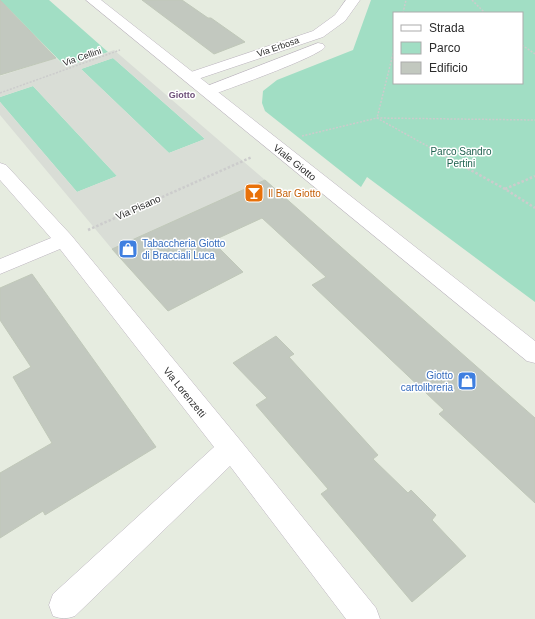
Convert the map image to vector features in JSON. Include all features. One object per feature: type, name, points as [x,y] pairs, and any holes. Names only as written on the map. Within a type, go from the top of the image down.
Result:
[{"type":"street","name":"Viale Giotto","points":[[93,0],[535,354]]},
{"type":"street","name":"Via Erbosa","points":[[190,77],[318,34],[340,18],[355,0]]},
{"type":"street","name":"Via Erbosa","points":[[208,91],[302,55],[328,42],[350,19],[355,0]]},
{"type":"street","name":"Via Lorenzetti","points":[[0,169],[64,240],[365,619]]},
{"type":"street","points":[[0,267],[64,240]]},
{"type":"street","points":[[64,605],[230,448]]},
{"type":"path","points":[[403,12],[406,0]]},
{"type":"path","points":[[472,0],[484,12]]},
{"type":"path","name":"Via Cellini","points":[[0,93],[146,41]]},
{"type":"path","points":[[523,46],[535,54]]},
{"type":"path","points":[[377,118],[393,54]]},
{"type":"path","points":[[377,118],[505,189],[535,208]]},
{"type":"path","points":[[302,136],[377,118],[535,120]]},
{"type":"path","name":"Via Pisano","points":[[64,240],[276,146]]},
{"type":"path","points":[[505,189],[535,176]]},
{"type":"green space","points":[[0,0],[49,0],[108,52],[66,67]]},
{"type":"green space","name":"Parco Sandro Pertini","points":[[371,0],[535,0],[535,302],[367,177],[361,187],[265,111],[262,103],[263,91],[277,80],[353,50]]},
{"type":"green space","points":[[113,58],[205,139],[169,153],[81,69]]},
{"type":"green space","points":[[33,86],[117,176],[77,192],[0,102],[0,97]]},
{"type":"shaded area","points":[[114,50],[265,180],[112,249],[0,115],[0,102],[77,192],[117,176],[33,86],[0,97],[0,76],[56,58],[66,67]],"holes":[[[113,58],[205,139],[169,153],[81,69]]]},
{"type":"building","points":[[0,0],[56,58],[0,75]]},
{"type":"building","points":[[142,0],[182,0],[245,42],[214,54]]},
{"type":"building","points":[[265,180],[535,418],[535,503],[439,414],[444,410],[312,285],[326,277],[262,218],[212,241],[243,272],[168,311],[112,249]]},
{"type":"building","points":[[32,274],[156,447],[45,515],[43,511],[0,538],[0,473],[52,443],[13,377],[31,367],[0,320],[0,288]]},
{"type":"building","points":[[276,336],[294,354],[289,357],[378,455],[373,459],[408,493],[411,490],[436,515],[432,520],[466,556],[412,602],[321,494],[328,489],[256,405],[267,398],[233,363]]},
{"type":"place","name":"Il Bar Giotto","points":[[254,193]]},
{"type":"place","name":"Tabaccheria Giotto di Bracciali Luca","points":[[128,249]]},
{"type":"place","name":"Giotto cartolibreria","points":[[467,381]]},
{"type":"district","name":"Giotto","points":[[182,95]]}]
